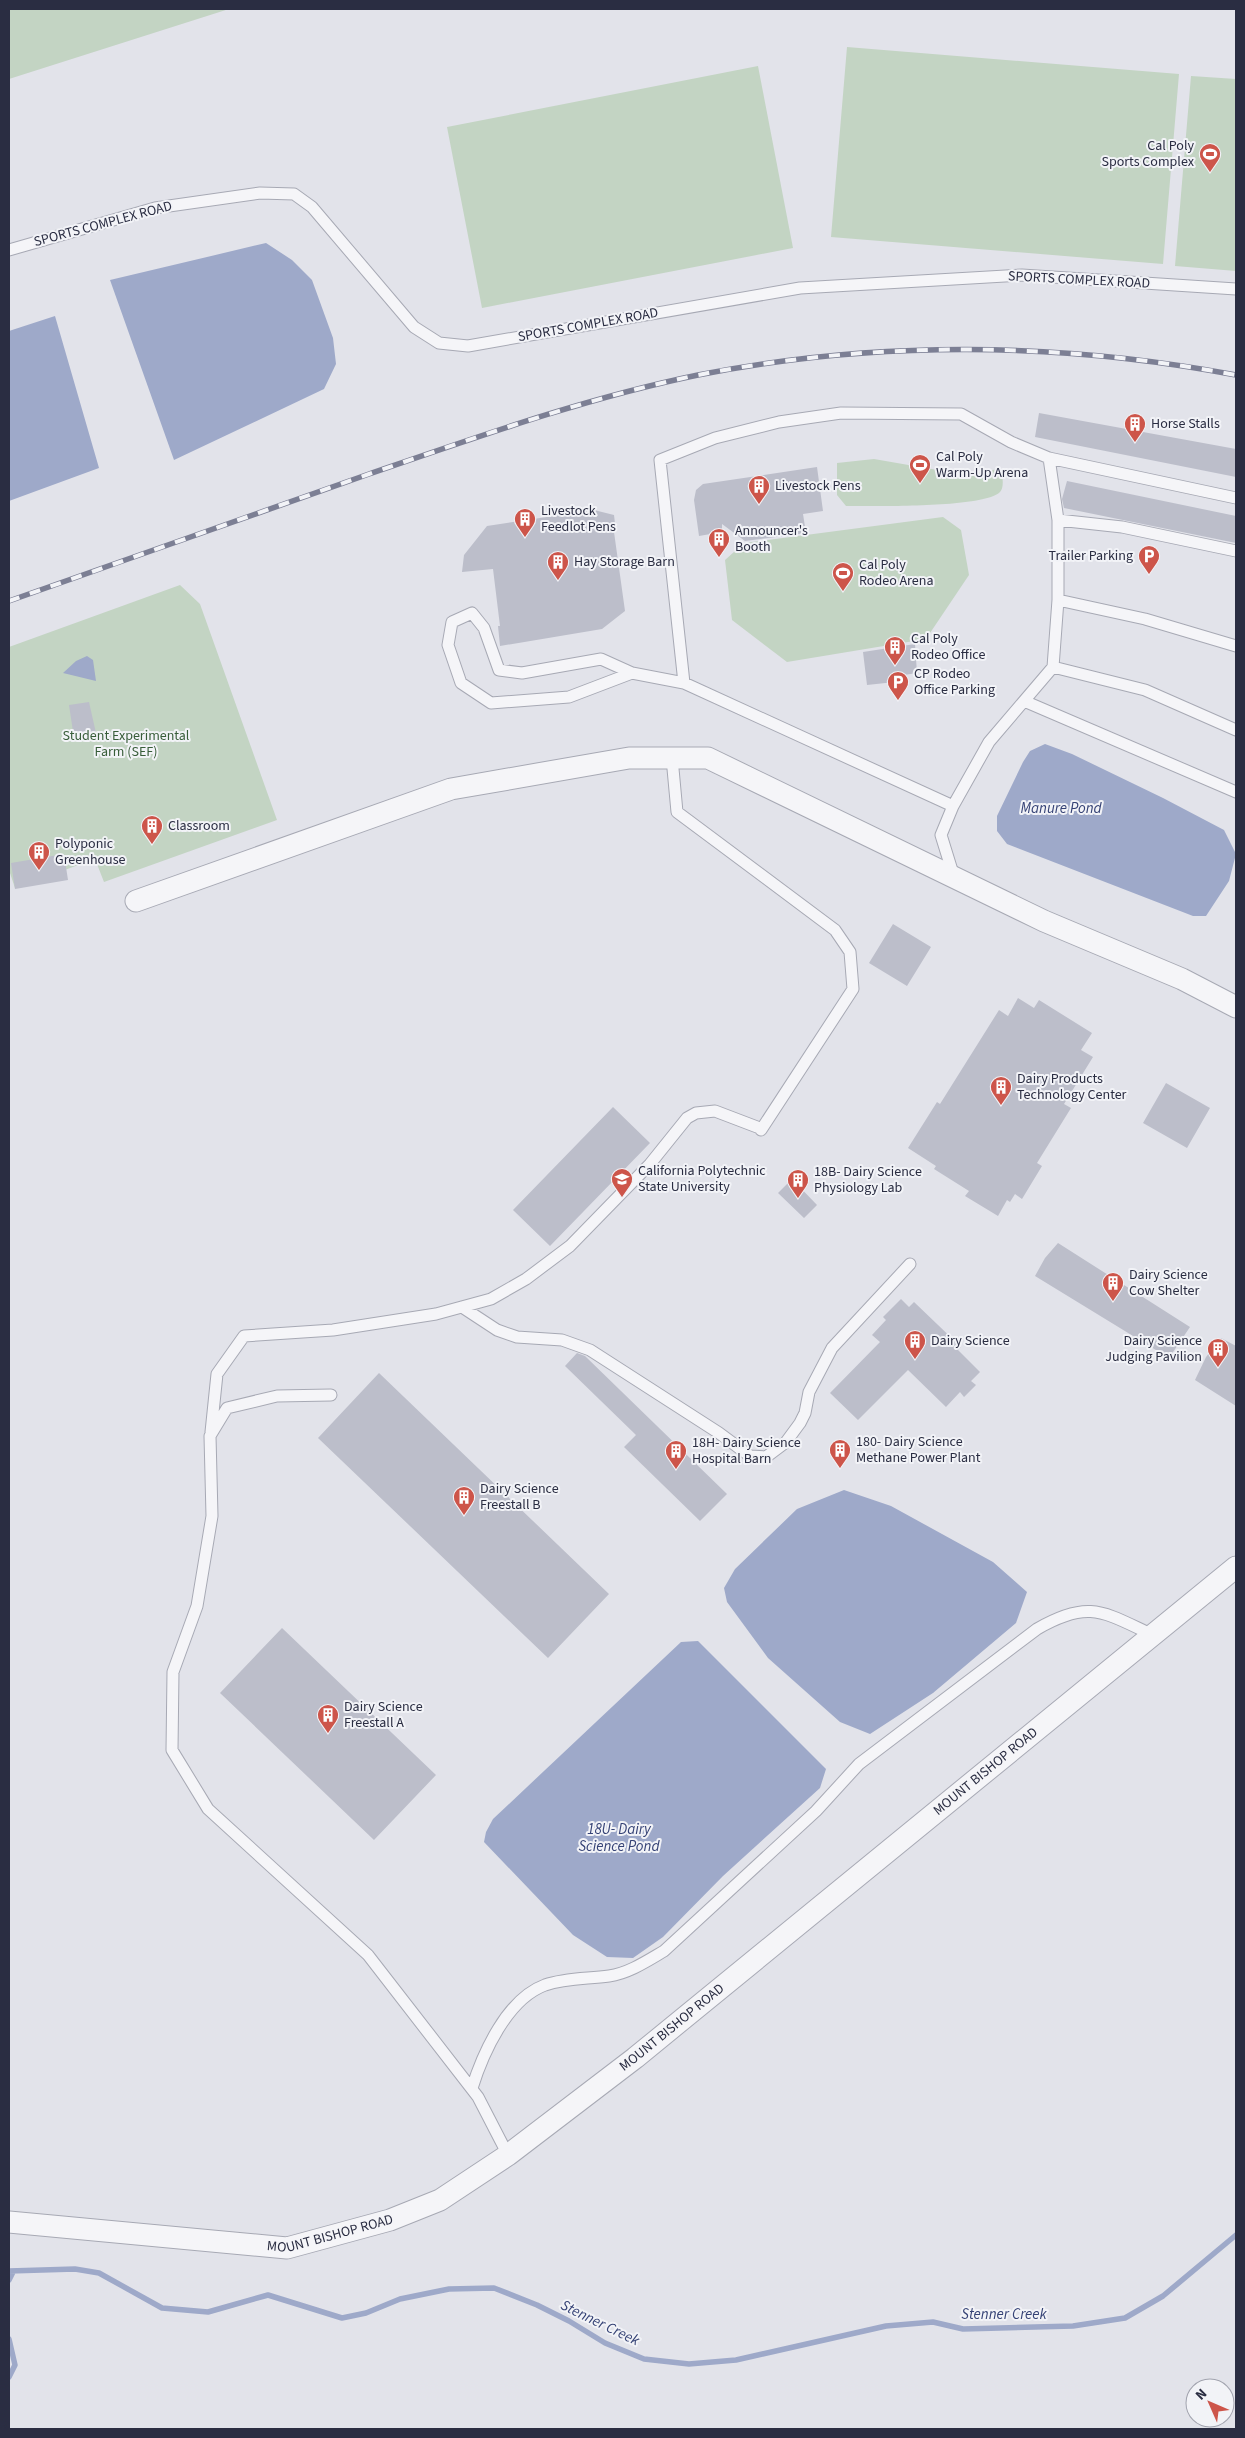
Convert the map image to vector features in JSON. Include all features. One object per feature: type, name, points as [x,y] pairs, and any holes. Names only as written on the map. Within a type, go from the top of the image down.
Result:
[{"type":"street","points":[[136,901],[451,789],[629,758],[708,758],[1044,921],[1182,979],[1236,1006]]},
{"type":"street","name":"MOUNT BISHOP ROAD","points":[[9,2222],[287,2248],[390,2220],[440,2200],[508,2155],[643,2052],[1236,1567]]},
{"type":"lane","name":"SPORTS COMPLEX ROAD","points":[[9,250],[155,208],[260,193],[294,194],[312,207],[414,327],[439,343],[468,346],[800,288],[1022,276],[1236,289]]},
{"type":"lane","points":[[684,683],[660,460],[715,438],[779,422],[840,413],[961,414],[1011,442],[1048,458],[1236,498]]},
{"type":"lane","points":[[954,877],[941,835],[953,806],[989,742],[1053,667],[1058,600],[1058,520],[1048,458]]},
{"type":"lane","points":[[1058,520],[1122,527],[1236,551]]},
{"type":"lane","points":[[1058,600],[1145,619],[1236,646]]},
{"type":"lane","points":[[632,673],[569,697],[491,703],[461,683],[448,645],[452,622],[472,614],[484,628],[499,670],[522,673],[601,659],[632,673],[684,683],[953,806]]},
{"type":"lane","points":[[1053,667],[1145,690],[1236,730]]},
{"type":"lane","points":[[1024,701],[1236,792]]},
{"type":"lane","points":[[508,2155],[472,2088],[368,1955],[208,1809],[172,1750],[173,1672],[197,1606],[212,1516],[210,1436],[217,1374],[244,1336],[333,1330],[436,1314],[491,1299],[526,1278],[570,1246],[650,1164],[687,1118],[696,1113],[715,1111],[759,1128],[853,989],[850,952],[834,930],[677,812],[672,758]]},
{"type":"lane","points":[[462,1306],[497,1330],[517,1337],[562,1340],[590,1350],[719,1432],[750,1456],[766,1456],[786,1442],[800,1423],[805,1413],[809,1392],[832,1348],[910,1264]]},
{"type":"lane","points":[[210,1436],[227,1408],[277,1396],[331,1395]]},
{"type":"lane","points":[[472,2088],[480,2064],[497,2030],[516,2006],[527,1997],[544,1986],[577,1978],[610,1976],[639,1966],[664,1951],[816,1811],[859,1764],[1037,1629],[1058,1617],[1093,1610],[1114,1616],[1153,1635]]},
{"type":"green space","points":[[9,9],[229,9],[9,79]]},
{"type":"green space","points":[[847,47],[1179,74],[1163,264],[831,237]]},
{"type":"green space","points":[[758,66],[793,248],[482,308],[447,127]]},
{"type":"green space","name":"Cal Poly Sports Complex","points":[[1191,76],[1236,79],[1236,271],[1175,266]]},
{"type":"green space","name":"Cal Poly Warm-Up Arena","points":[[874,459],[966,475],[998,469],[1002,471],[1002,488],[999,493],[988,498],[949,504],[846,506],[837,495],[837,463]]},
{"type":"green space","name":"Cal Poly Rodeo Arena","points":[[943,517],[961,530],[969,575],[926,639],[787,662],[732,620],[725,560],[744,543]]},
{"type":"green space","name":"Student Experimental Farm (SEF)","points":[[180,585],[200,604],[277,820],[104,882],[95,859],[15,888],[9,870],[9,647]]},
{"type":"water","points":[[266,243],[292,260],[312,280],[333,338],[336,364],[324,389],[174,460],[110,280]]},
{"type":"water","points":[[55,316],[99,468],[9,501],[9,331]]},
{"type":"water","points":[[87,656],[93,660],[96,681],[63,673],[76,661]]},
{"type":"water","name":"Manure Pond","points":[[1045,744],[1072,754],[1224,830],[1236,854],[1229,881],[1206,916],[1193,916],[1007,844],[997,831],[997,816],[1030,751]]},
{"type":"water","points":[[844,1490],[891,1506],[993,1562],[1027,1592],[1016,1623],[933,1693],[870,1734],[840,1722],[768,1658],[727,1602],[724,1588],[735,1569],[797,1509]]},
{"type":"water","name":"18U- Dairy Science Pond","points":[[698,1641],[826,1769],[820,1788],[723,1876],[663,1937],[633,1958],[607,1957],[573,1935],[484,1842],[486,1832],[493,1819],[681,1642]]},
{"type":"building","name":"Horse Stalls","points":[[1039,413],[1236,449],[1236,477],[1035,437]]},
{"type":"building","name":"Livestock Pens","points":[[817,467],[823,511],[803,514],[806,533],[745,541],[722,524],[722,532],[699,536],[694,500],[696,490],[703,484]]},
{"type":"building","points":[[1067,481],[1236,516],[1236,543],[1064,508],[1062,499]]},
{"type":"building","name":"Hay Storage Barn","points":[[594,510],[614,515],[616,532],[614,532],[625,611],[602,629],[500,646],[498,626],[500,626],[493,569],[462,572],[464,555],[487,526]]},
{"type":"building","name":"Cal Poly Rodeo Office","points":[[915,644],[917,673],[904,675],[904,681],[867,685],[863,652]]},
{"type":"building","points":[[89,702],[96,733],[74,738],[69,705]]},
{"type":"building","name":"Polyponic Greenhouse","points":[[64,854],[68,880],[15,889],[11,863]]},
{"type":"building","points":[[893,924],[931,947],[907,986],[869,963]]},
{"type":"building","name":"Dairy Products Technology Center","points":[[1018,998],[1034,1008],[1039,1000],[1092,1033],[1081,1050],[1093,1057],[1064,1104],[1071,1108],[1037,1163],[1042,1166],[1022,1199],[1015,1194],[1010,1202],[1007,1200],[998,1216],[965,1196],[969,1191],[934,1169],[936,1166],[908,1148],[937,1102],[940,1104],[999,1010],[1008,1016]]},
{"type":"building","points":[[1166,1083],[1210,1108],[1187,1148],[1143,1123]]},
{"type":"building","points":[[613,1107],[650,1143],[550,1246],[513,1210]]},
{"type":"building","name":"18B- Dairy Science Physiology Lab","points":[[792,1179],[817,1205],[804,1218],[778,1193]]},
{"type":"building","name":"Dairy Science Cow Shelter","points":[[1058,1243],[1190,1327],[1169,1358],[1035,1276],[1045,1258]]},
{"type":"building","name":"Dairy Science","points":[[901,1299],[909,1307],[914,1302],[961,1347],[958,1350],[980,1372],[971,1381],[976,1385],[964,1397],[960,1392],[946,1407],[908,1370],[858,1420],[830,1393],[880,1342],[872,1335],[886,1320],[883,1317]]},
{"type":"building","name":"Dairy Science Judging Pavilion","points":[[1221,1338],[1236,1346],[1236,1406],[1195,1380],[1206,1357]]},
{"type":"building","name":"18H- Dairy Science Hospital Barn","points":[[577,1353],[585,1356],[727,1494],[700,1521],[624,1447],[636,1435],[565,1366]]},
{"type":"building","name":"Dairy Science Freestall B","points":[[379,1373],[609,1594],[548,1658],[318,1438]]},
{"type":"building","name":"Dairy Science Freestall A","points":[[282,1628],[436,1775],[374,1840],[220,1693]]},
{"type":"waterway","name":"Stenner Creek","points":[[9,2271],[75,2269],[99,2273],[162,2308],[208,2312],[268,2295],[342,2318],[366,2313],[400,2299],[449,2289],[494,2288],[537,2305],[569,2321],[605,2343],[644,2359],[689,2364],[736,2360],[886,2326],[933,2322],[963,2329],[1073,2326],[1125,2318],[1163,2296],[1236,2235]]},
{"type":"waterway","name":"Stenner Creek","points":[[9,2280],[13,2272]]},
{"type":"waterway","name":"Stenner Creek","points":[[9,2339],[15,2365],[9,2377]]},
{"type":"railway","points":[[9,601],[491,432],[615,395],[698,375],[832,356],[900,351],[967,350],[1035,351],[1103,356],[1170,364],[1236,375]]},
{"type":"place","name":"Cal Poly Sports Complex","points":[[1210,173]]},
{"type":"place","name":"Horse Stalls","points":[[1135,443]]},
{"type":"place","name":"Cal Poly Warm-Up Arena","points":[[920,484]]},
{"type":"place","name":"Livestock Pens","points":[[759,505]]},
{"type":"place","name":"Livestock Feedlot Pens","points":[[525,538]]},
{"type":"place","name":"Announcer's Booth","points":[[719,558]]},
{"type":"place","name":"Trailer Parking","points":[[1149,575]]},
{"type":"place","name":"Hay Storage Barn","points":[[558,581]]},
{"type":"place","name":"Cal Poly Rodeo Arena","points":[[843,592]]},
{"type":"place","name":"Cal Poly Rodeo Office","points":[[895,666]]},
{"type":"place","name":"CP Rodeo Office Parking","points":[[898,701]]},
{"type":"place","name":"Classroom","points":[[152,845]]},
{"type":"place","name":"Polyponic Greenhouse","points":[[39,871]]},
{"type":"place","name":"Dairy Products Technology Center","points":[[1001,1106]]},
{"type":"place","name":"California Polytechnic State University","points":[[622,1198]]},
{"type":"place","name":"18B- Dairy Science Physiology Lab","points":[[798,1199]]},
{"type":"place","name":"Dairy Science Cow Shelter","points":[[1113,1302]]},
{"type":"place","name":"Dairy Science","points":[[915,1360]]},
{"type":"place","name":"Dairy Science Judging Pavilion","points":[[1218,1368]]},
{"type":"place","name":"180- Dairy Science Methane Power Plant","points":[[840,1469]]},
{"type":"place","name":"18H- Dairy Science Hospital Barn","points":[[676,1470]]},
{"type":"place","name":"Dairy Science Freestall B","points":[[464,1516]]},
{"type":"place","name":"Dairy Science Freestall A","points":[[328,1734]]}]
